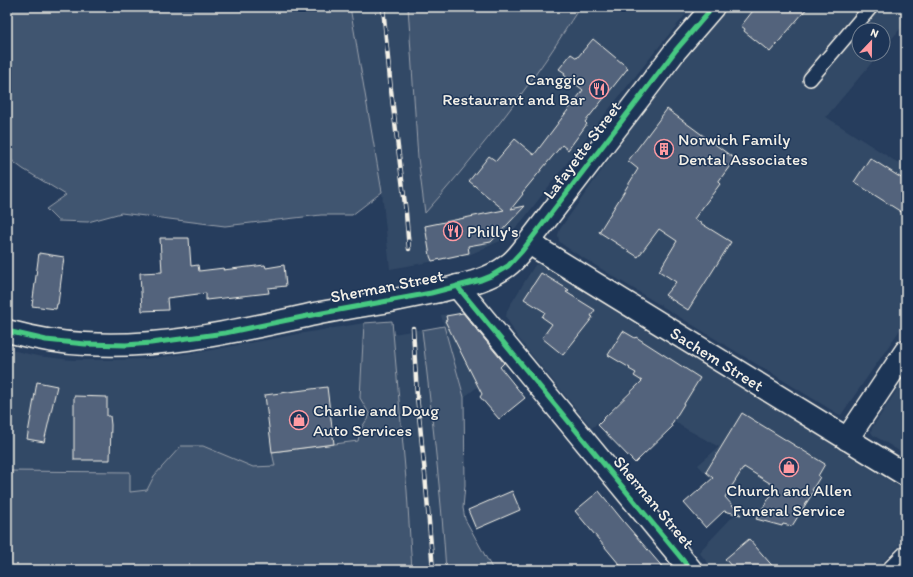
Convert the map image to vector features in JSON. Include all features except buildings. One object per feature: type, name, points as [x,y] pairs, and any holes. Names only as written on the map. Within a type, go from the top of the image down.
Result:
[{"type":"street","name":"Lafayette Street","points":[[448,289],[492,276],[508,266],[515,259],[676,50],[713,7]]},
{"type":"street","name":"Sachem Street","points":[[529,242],[906,475]]},
{"type":"street","name":"Sherman Street","points":[[7,331],[34,338],[68,343],[105,345],[151,343],[225,333],[448,289],[691,570]]},
{"type":"street","points":[[847,439],[906,351]]},
{"type":"street","points":[[894,570],[906,558]]},
{"type":"lane","points":[[810,79],[871,7]]},
{"type":"shaded area","points":[[7,7],[350,7],[382,192],[352,215],[321,215],[225,226],[121,213],[88,222],[58,221],[46,209],[66,195],[23,169],[7,157]]},
{"type":"shaded area","points":[[350,7],[408,7],[418,158],[425,212],[483,145],[546,60],[580,7],[692,7],[597,124],[522,221],[507,236],[500,241],[469,255],[390,269],[382,192]]},
{"type":"shaded area","points":[[408,7],[580,7],[549,55],[517,100],[472,158],[425,213],[418,158]]},
{"type":"shaded area","points":[[727,7],[906,7],[906,22],[891,40],[891,22],[851,22],[851,62],[872,62],[826,117],[906,168],[906,321],[841,415],[572,251],[559,241],[558,235],[560,229],[631,129]]},
{"type":"shaded area","points":[[538,264],[906,491],[906,538],[875,570],[713,570],[699,552],[739,510],[698,465],[719,447],[681,426],[635,386],[592,428],[526,348],[516,335],[506,317],[509,307],[535,265]]},
{"type":"shaded area","points":[[464,313],[507,365],[464,397],[441,315]]},
{"type":"shaded area","points":[[392,321],[393,334],[429,328],[441,423],[433,425],[441,498],[446,570],[412,570],[405,471],[129,551],[130,472],[7,471],[7,349],[37,356],[72,360],[144,359],[201,352],[364,323]]},
{"type":"shaded area","points":[[392,321],[407,491],[412,570],[7,570],[7,471],[130,472],[130,492],[147,490],[154,476],[181,446],[203,446],[253,467],[275,466],[272,452],[358,441],[360,430],[370,415],[360,398],[364,323]]},
{"type":"shaded area","points":[[444,326],[464,397],[465,485],[463,508],[465,519],[493,570],[446,570],[439,480],[422,330]]},
{"type":"shaded area","points":[[906,376],[906,455],[873,435],[871,432],[872,428]]},
{"type":"railway","points":[[383,7],[409,249]]},
{"type":"railway","points":[[413,328],[417,396],[433,570]]},
{"type":"cycle path","points":[[7,331],[46,340],[85,344],[126,345],[151,343],[225,333],[431,293],[491,276],[508,266],[522,251],[676,50],[713,7]]},
{"type":"cycle path","points":[[457,286],[691,570]]},
{"type":"place","name":"Canggio Restaurant and Bar","points":[[599,89]]},
{"type":"place","name":"Norwich Family Dental Associates","points":[[664,149]]},
{"type":"place","name":"Philly's","points":[[453,231]]},
{"type":"place","name":"Charlie and Doug Auto Services","points":[[299,420]]},
{"type":"place","name":"Church and Allen Funeral Service","points":[[789,467]]}]
